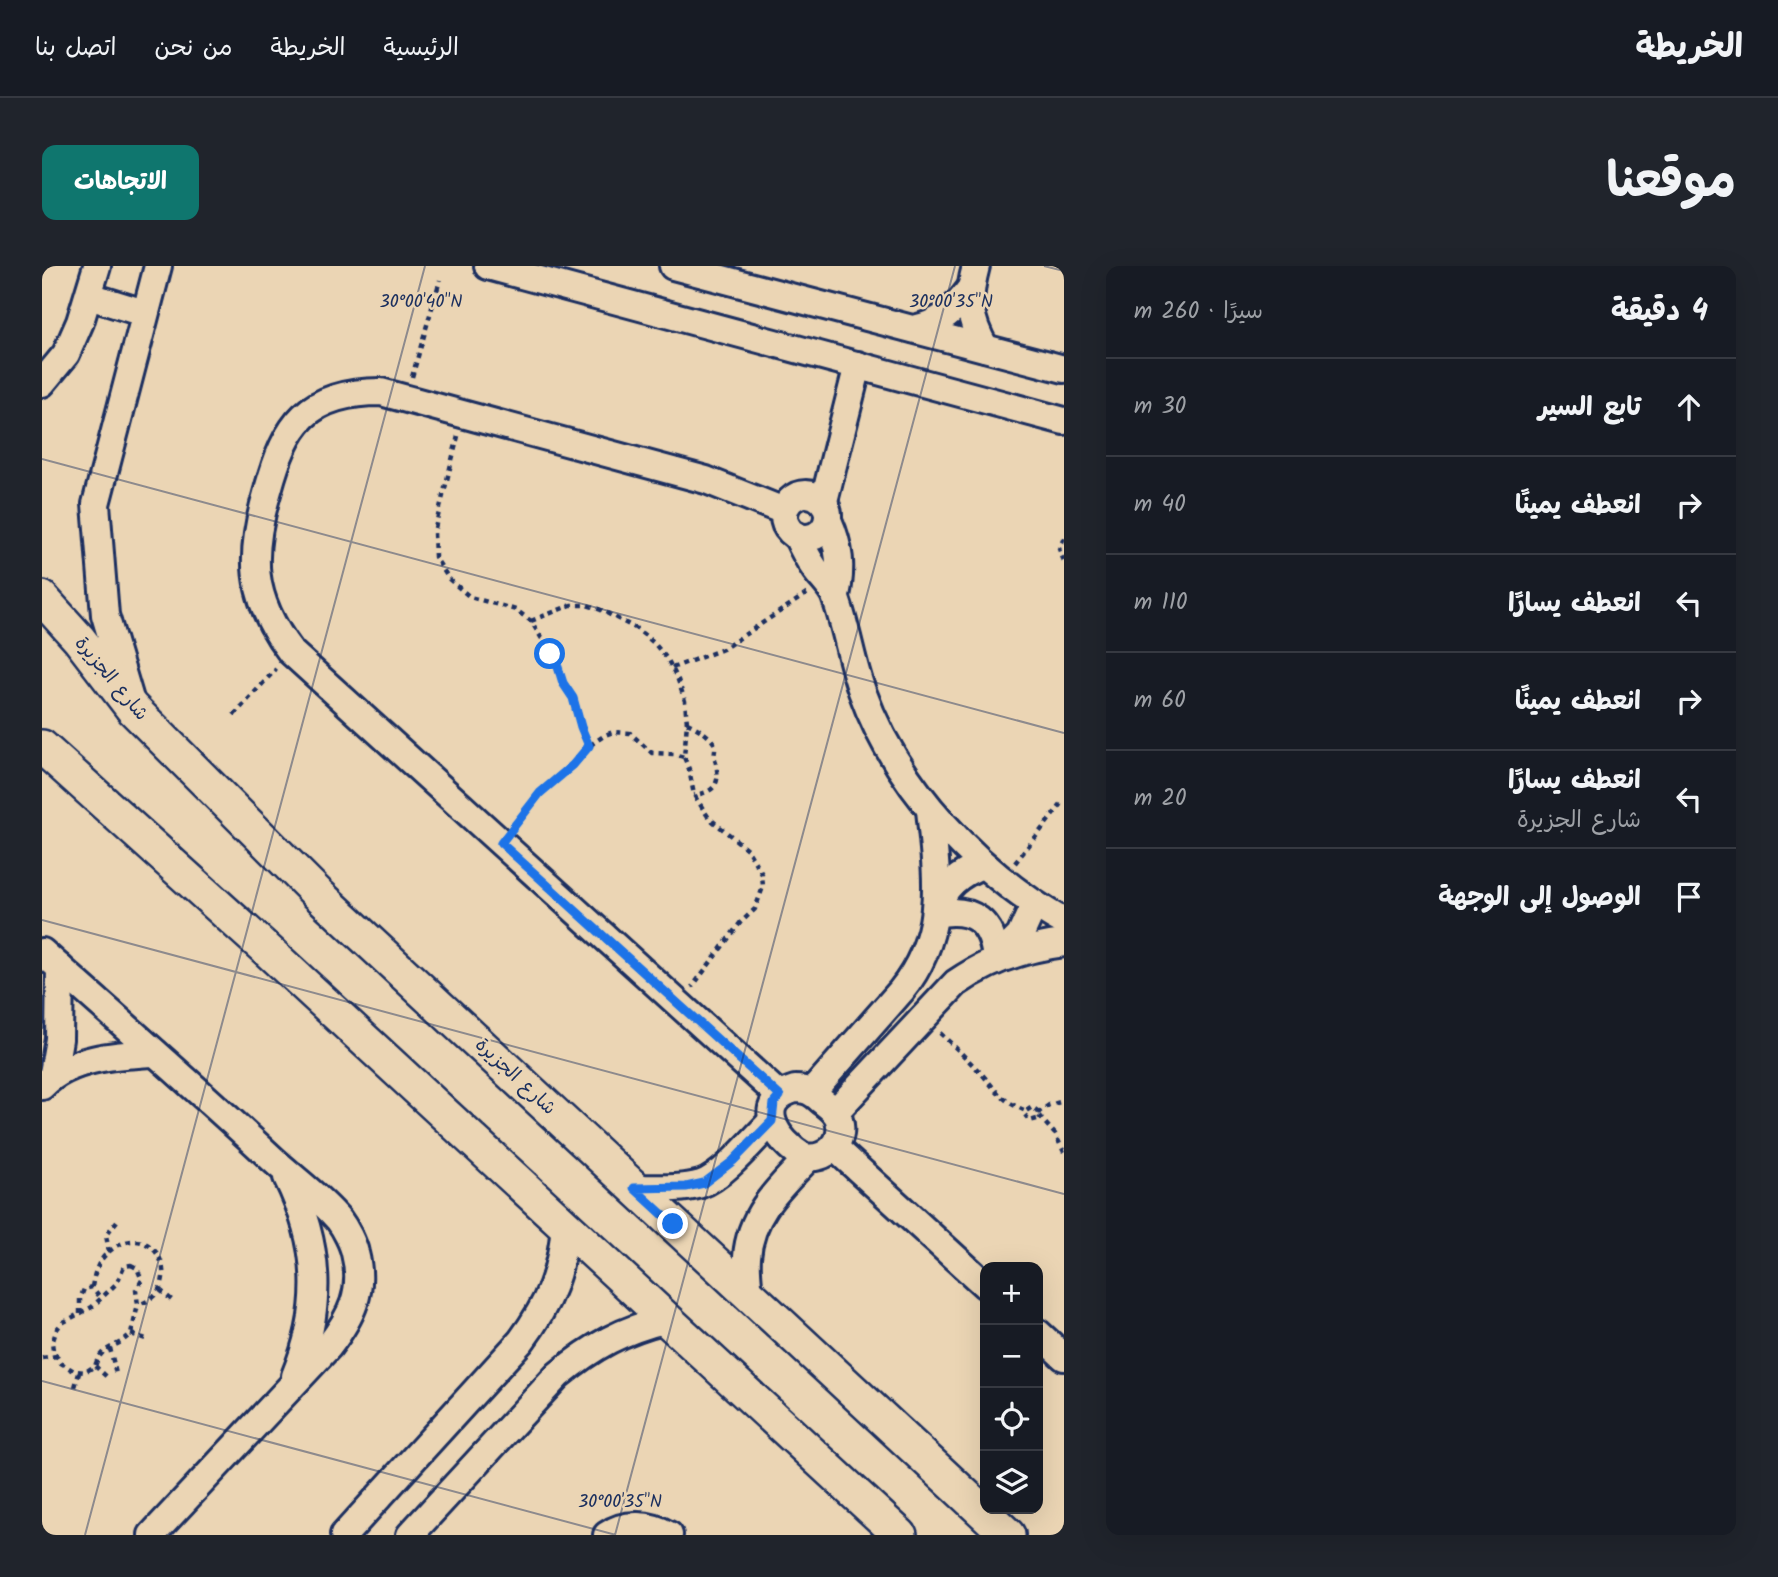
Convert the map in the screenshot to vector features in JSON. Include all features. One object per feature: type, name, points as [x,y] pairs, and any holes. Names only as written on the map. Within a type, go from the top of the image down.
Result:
[{"type":"main road","name":"شارع الجزيرة","points":[[42,598],[79,639],[132,708],[318,894],[749,1295],[976,1519],[1008,1535]]},
{"type":"main road","points":[[42,747],[266,949],[900,1535]]},
{"type":"street","points":[[42,383],[66,354],[89,296],[97,266]]},
{"type":"street","points":[[132,708],[106,615],[96,504],[158,266]]},
{"type":"street","points":[[488,266],[1064,421]]},
{"type":"street","points":[[673,266],[1064,369]]},
{"type":"street","points":[[914,330],[947,316],[973,277]]},
{"type":"street","points":[[973,277],[969,304],[972,320],[985,348]]},
{"type":"street","points":[[89,296],[144,313]]},
{"type":"street","points":[[797,536],[816,536],[824,530],[858,365]]},
{"type":"street","points":[[780,1096],[291,652],[276,633],[265,612],[258,589],[255,541],[278,456],[289,432],[307,412],[329,399],[355,392],[381,392],[706,480],[784,511]]},
{"type":"street","points":[[830,589],[840,577],[836,538],[826,511],[815,495],[796,495],[788,502],[784,521],[789,530],[797,536],[830,589],[853,665],[884,741],[930,810],[992,873],[1034,905],[1064,922]]},
{"type":"street","points":[[930,810],[936,871],[935,914]]},
{"type":"street","points":[[812,1092],[914,975],[928,946],[941,897],[951,882],[965,871],[992,873]]},
{"type":"street","points":[[996,960],[1020,936],[1034,905]]},
{"type":"street","points":[[935,914],[953,910],[971,914],[985,925],[995,942],[996,960]]},
{"type":"street","points":[[835,1112],[956,983],[996,960],[1021,951],[1064,943]]},
{"type":"street","points":[[51,960],[285,1171],[318,1197],[341,1222],[355,1252],[358,1286],[349,1319],[329,1346],[149,1534]]},
{"type":"street","points":[[48,1080],[59,1039],[51,960]]},
{"type":"street","points":[[48,1080],[86,1062],[121,1055],[155,1054]]},
{"type":"street","points":[[749,1295],[746,1260],[755,1223],[771,1197],[808,1158],[827,1154],[834,1147],[841,1130],[835,1112],[812,1092],[795,1089],[780,1096],[774,1103],[772,1121],[777,1133],[799,1154],[808,1158]]},
{"type":"street","points":[[634,1188],[686,1187],[704,1183],[733,1161],[772,1121]]},
{"type":"street","points":[[834,1147],[980,1280]]},
{"type":"street","points":[[285,1171],[304,1216],[311,1240],[316,1276],[314,1313],[306,1350],[292,1384]]},
{"type":"street","points":[[344,1535],[522,1341],[540,1315],[554,1287],[562,1257],[565,1225]]},
{"type":"street","points":[[410,1535],[558,1375],[582,1355],[608,1339],[667,1319]]},
{"type":"street","points":[[1043,1338],[1064,1357]]},
{"type":"street","points":[[607,1535],[635,1525],[658,1529],[669,1535]]},
{"type":"path","points":[[406,399],[440,280]]},
{"type":"path","points":[[464,415],[434,532],[435,557],[449,579],[470,597],[481,602],[505,605],[531,621],[555,660],[563,683],[573,698],[589,746]]},
{"type":"path","points":[[1064,537],[1059,549],[1064,561]]},
{"type":"path","points":[[672,668],[723,649],[830,589]]},
{"type":"path","points":[[531,621],[571,605],[587,605],[636,629],[654,643],[672,668],[685,701],[687,723],[684,757],[690,769],[694,795],[709,818],[747,849],[762,874],[763,887],[755,909],[740,923],[679,1004]]},
{"type":"path","points":[[234,715],[291,652]]},
{"type":"path","points":[[687,723],[703,732],[713,742],[719,772],[712,789],[704,794],[694,795]]},
{"type":"path","points":[[501,843],[540,793],[573,765],[589,746],[605,735],[621,731],[630,733],[652,752],[684,757]]},
{"type":"path","points":[[992,873],[1064,801]]},
{"type":"path","points":[[925,1017],[978,1070],[996,1093],[1026,1111]]},
{"type":"path","points":[[1026,1111],[1025,1115],[1030,1121],[1037,1119],[1049,1105],[1064,1101]]},
{"type":"path","points":[[1026,1111],[1032,1107],[1039,1114],[1055,1134],[1064,1152]]},
{"type":"path","points":[[109,1252],[107,1235],[117,1221]]},
{"type":"path","points":[[92,1287],[98,1264],[109,1252],[133,1240],[147,1244],[162,1264],[164,1272],[160,1290],[155,1297],[138,1305]]},
{"type":"path","points":[[124,1266],[137,1268],[142,1280],[135,1295],[138,1305],[131,1334],[101,1354],[95,1366],[79,1373],[69,1368],[57,1356],[52,1343],[57,1329],[62,1323],[92,1307],[117,1283],[124,1266]]},
{"type":"path","points":[[92,1287],[100,1297]]},
{"type":"path","points":[[80,1315],[81,1294],[84,1289],[92,1287]]},
{"type":"path","points":[[160,1290],[174,1302]]},
{"type":"path","points":[[131,1334],[146,1339]]},
{"type":"path","points":[[110,1348],[116,1374]]},
{"type":"path","points":[[42,1357],[57,1356]]},
{"type":"path","points":[[95,1366],[107,1377]]},
{"type":"path","points":[[75,1387],[79,1373]]},
{"type":"route","points":[[550,654],[577,707],[584,737],[589,746],[564,774],[540,793],[501,843],[780,1096],[771,1112],[772,1121],[733,1161],[704,1183],[686,1187],[634,1188],[673,1224]]}]
